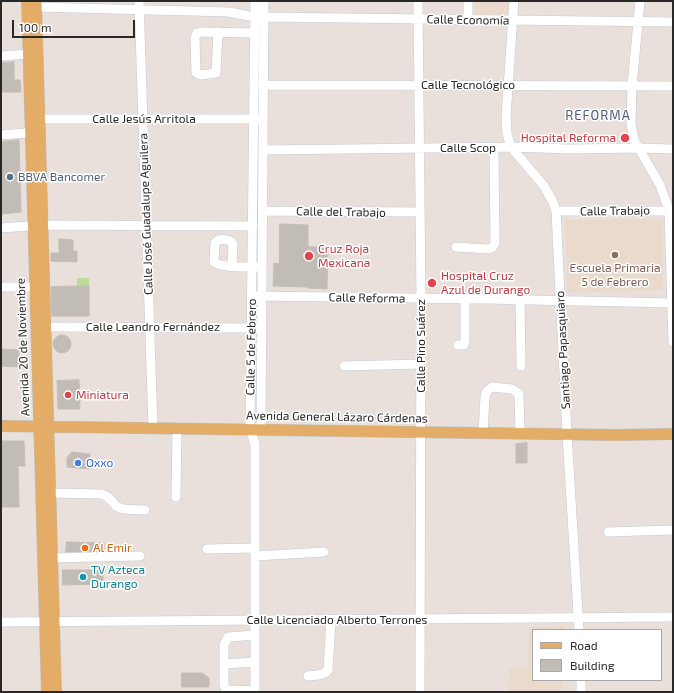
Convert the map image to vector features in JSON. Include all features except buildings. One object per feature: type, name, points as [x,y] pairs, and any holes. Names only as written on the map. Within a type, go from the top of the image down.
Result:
[{"type":"main road","name":"Avenida 20 de Noviembre","points":[[27,1],[30,130],[45,327],[43,426],[50,493],[52,558],[47,692]]},
{"type":"main road","name":"Avenida 20 de Noviembre","points":[[36,4],[39,120],[38,226],[35,287],[43,426],[50,622],[56,692]]},
{"type":"main road","name":"Avenida General Lázaro Cárdenas","points":[[1,426],[483,433],[673,434]]},
{"type":"street","name":"Calle 5 de Febrero","points":[[255,1],[259,16],[263,85],[259,119],[253,226],[257,267],[262,296],[255,429]]},
{"type":"street","name":"Calle 5 de Febrero","points":[[255,692],[255,429],[251,328],[252,296],[257,267],[263,211],[263,150],[259,119],[255,33],[264,1]]},
{"type":"street","name":"Calle Pino Suárez","points":[[418,1],[421,298],[420,692]]},
{"type":"street","points":[[468,1],[468,20]]},
{"type":"street","name":"Santiago Papasquiaro","points":[[514,1],[506,125],[508,141],[511,148],[544,186],[553,202],[556,212],[579,629]]},
{"type":"street","points":[[640,1],[632,86],[631,124],[634,140],[660,185],[671,211],[673,342]]},
{"type":"street","name":"Calle Economía","points":[[36,4],[139,6],[229,12],[259,16],[673,22]]},
{"type":"street","name":"Calle José Guadalupe Aguilera","points":[[139,6],[153,428]]},
{"type":"street","points":[[218,32],[216,73],[201,75],[196,74],[196,34],[200,32],[218,32],[255,33]]},
{"type":"street","points":[[1,56],[28,54]]},
{"type":"street","name":"Calle Tecnológico","points":[[263,85],[673,86]]},
{"type":"street","name":"Calle Jesús Arritola","points":[[39,120],[49,118],[259,119]]},
{"type":"street","points":[[1,135],[23,133],[30,130],[39,120]]},
{"type":"street","name":"Calle Scop","points":[[263,150],[420,148],[673,149]]},
{"type":"street","points":[[456,247],[488,249],[492,248],[495,244],[494,148]]},
{"type":"street","name":"Calle del Trabajo","points":[[263,211],[420,212]]},
{"type":"street","name":"Calle Trabajo","points":[[556,212],[671,211]]},
{"type":"street","points":[[1,228],[38,226],[147,225],[253,226]]},
{"type":"street","points":[[232,266],[257,267]]},
{"type":"street","points":[[1,286],[35,287]]},
{"type":"street","name":"Calle Reforma","points":[[252,296],[520,299],[673,303]]},
{"type":"street","points":[[458,345],[464,345],[465,343],[465,299]]},
{"type":"street","points":[[520,299],[521,366]]},
{"type":"street","name":"Calle Leandro Fernández","points":[[45,327],[261,328]]},
{"type":"street","points":[[344,366],[420,364]]},
{"type":"street","points":[[483,433],[485,396],[487,391],[492,387],[512,389],[520,394],[520,433]]},
{"type":"street","points":[[176,428],[176,497]]},
{"type":"street","points":[[50,493],[102,494],[108,496],[121,508],[145,510]]},
{"type":"street","points":[[608,532],[673,530]]},
{"type":"street","points":[[207,549],[255,552],[324,552]]},
{"type":"street","points":[[52,558],[140,556]]},
{"type":"street","name":"Calle Licenciado Alberto Terrones","points":[[1,622],[673,617]]},
{"type":"street","points":[[308,676],[321,675],[326,673],[328,670],[331,620]]},
{"type":"street","points":[[255,635],[228,636],[224,646],[225,688],[228,690],[255,692]]},
{"type":"street","points":[[224,664],[255,662]]},
{"type":"street","points":[[581,681],[582,692]]},
{"type":"shaded area","points":[[475,1],[512,1],[511,15],[474,16]]},
{"type":"shaded area","name":"Escuela Primaria 5 de Febrero","points":[[663,219],[663,290],[568,293],[565,220]]},
{"type":"shaded area","points":[[565,626],[565,629],[532,629],[532,681],[563,681],[562,692],[508,692],[509,668],[527,669],[529,627]]},
{"type":"green space","points":[[77,278],[89,278],[89,286],[77,287]]},
{"type":"place","name":"Hospital Reforma","points":[[625,138]]},
{"type":"place","name":"BBVA Bancomer","points":[[10,177]]},
{"type":"place","name":"Escuela Primaria 5 de Febrero","points":[[615,255]]},
{"type":"place","name":"Cruz Roja Mexicana","points":[[309,256]]},
{"type":"place","name":"Hospital Cruz Azul de Durango","points":[[432,283]]},
{"type":"place","name":"Miniatura","points":[[68,395]]},
{"type":"place","name":"Oxxo","points":[[78,463]]},
{"type":"place","name":"Al Emir","points":[[85,548]]},
{"type":"place","name":"TV Azteca Durango","points":[[83,577]]},
{"type":"district","name":"REFORMA","points":[[598,116]]}]
